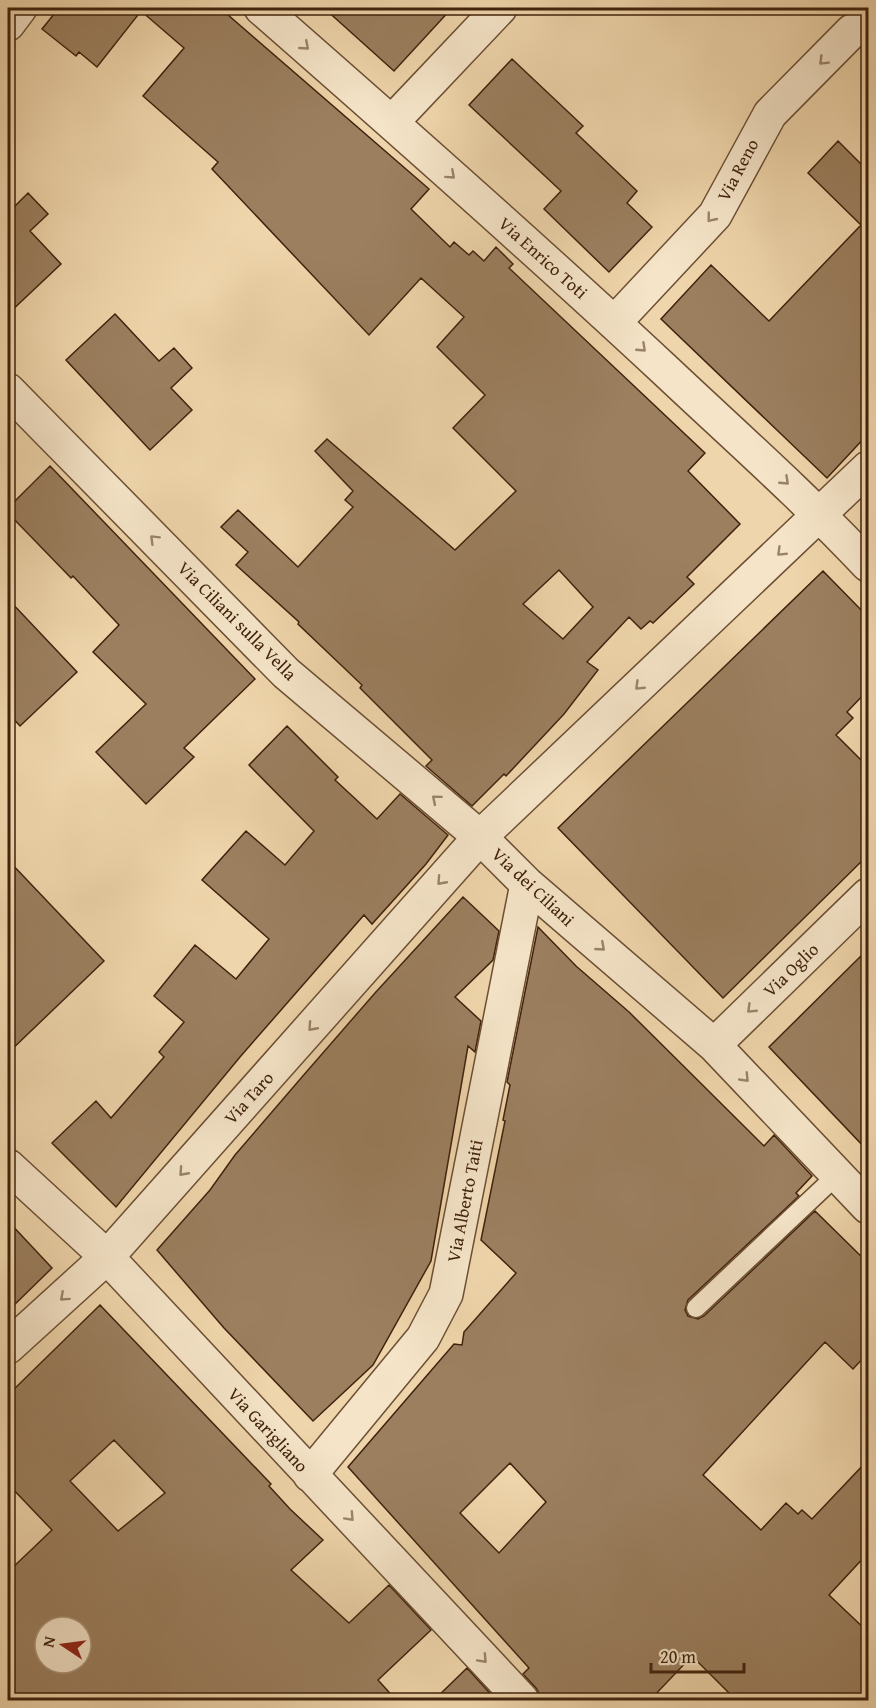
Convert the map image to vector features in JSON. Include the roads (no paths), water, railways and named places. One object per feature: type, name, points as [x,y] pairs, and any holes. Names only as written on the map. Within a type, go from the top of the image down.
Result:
[{"type":"street","points":[[8,24],[20,8]]},
{"type":"street","name":"Via Enrico Toti","points":[[261,8],[392,122],[614,323],[820,514],[868,565]]},
{"type":"street","points":[[392,122],[500,8]]},
{"type":"street","name":"Via Reno","points":[[614,323],[715,215],[770,114],[852,31],[868,26]]},
{"type":"street","name":"Via Ciliani sulla Vella","points":[[8,390],[286,673],[480,837]]},
{"type":"street","name":"Via dei Ciliani","points":[[868,468],[480,837],[527,884],[714,1045],[868,1208]]},
{"type":"street","name":"Via Taro","points":[[107,1257],[480,837]]},
{"type":"street","name":"Via Alberto Taiti","points":[[310,1475],[423,1338],[446,1294],[527,884]]},
{"type":"street","name":"Via Oglio","points":[[714,1045],[868,895]]},
{"type":"street","points":[[8,1166],[107,1257],[8,1347]]},
{"type":"street","name":"Via Garigliano","points":[[107,1257],[522,1701]]},
{"type":"lane","points":[[696,1308],[837,1175]]}]
